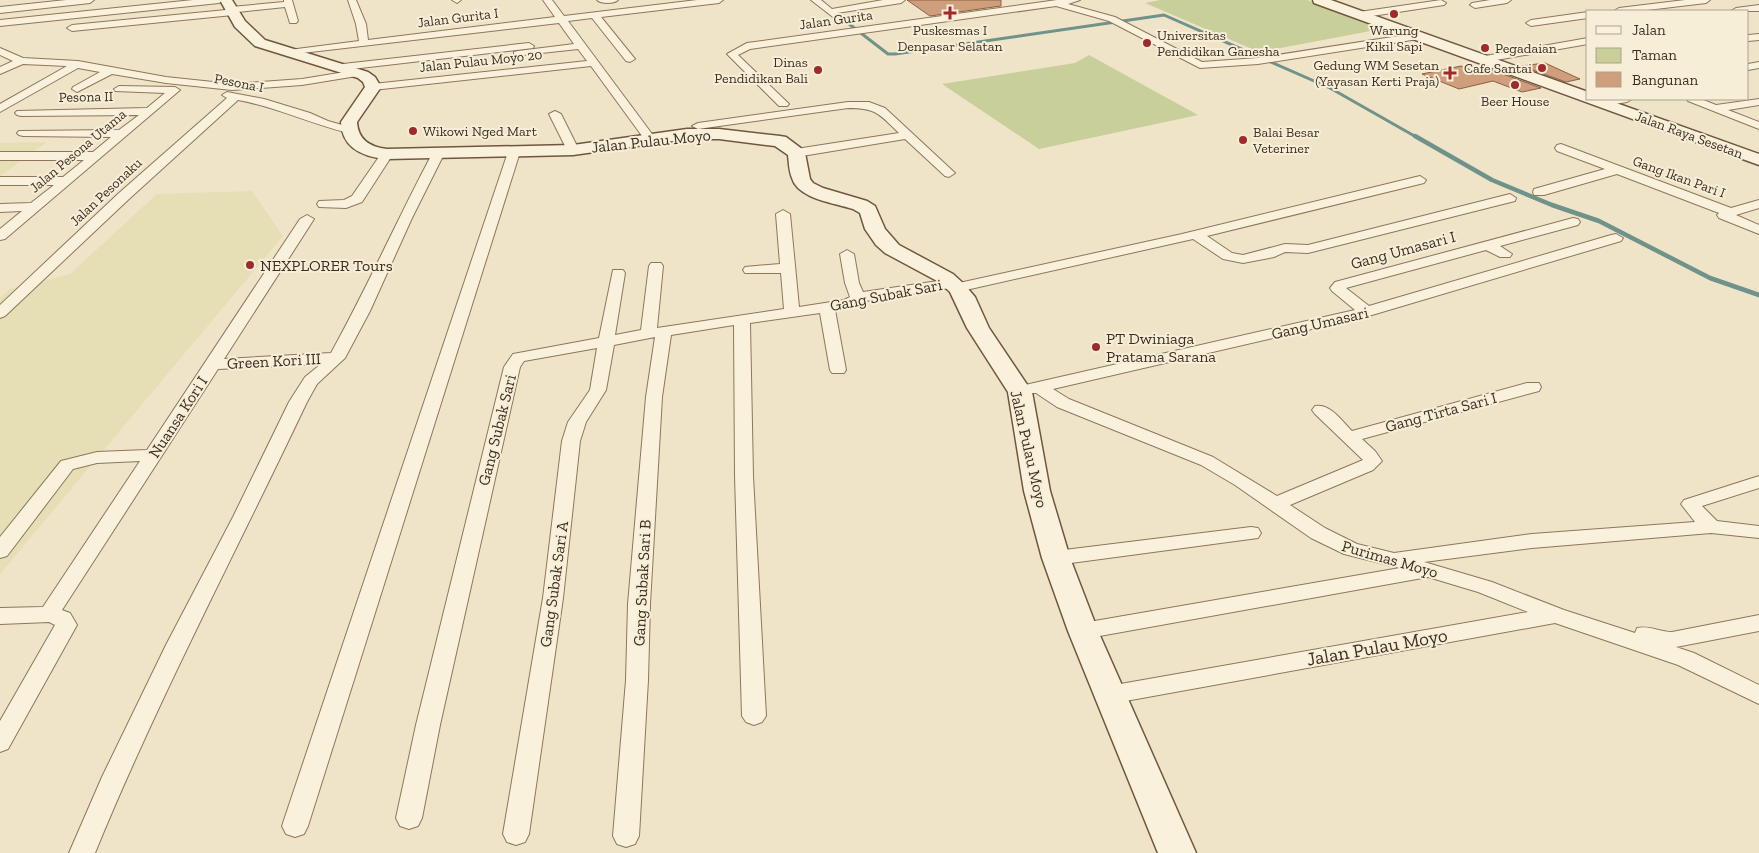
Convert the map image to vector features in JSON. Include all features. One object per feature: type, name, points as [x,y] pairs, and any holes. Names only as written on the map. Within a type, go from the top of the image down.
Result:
[{"type":"street","points":[[0,10],[90,0]]},
{"type":"street","points":[[352,0],[361,24],[364,44]]},
{"type":"street","points":[[547,0],[649,138]]},
{"type":"street","points":[[601,0],[614,0]]},
{"type":"street","name":"Jalan Gurita I","points":[[289,53],[719,0]]},
{"type":"street","points":[[815,0],[859,31]]},
{"type":"street","points":[[837,14],[837,9],[901,0]]},
{"type":"street","name":"Jalan Gurita","points":[[782,104],[732,54],[733,52],[747,46],[1076,0]]},
{"type":"street","name":"Jalan Raya Sesetan","points":[[1319,0],[1586,97]]},
{"type":"street","points":[[1475,5],[1488,1],[1507,0]]},
{"type":"street","points":[[1627,10],[1706,0]]},
{"type":"street","points":[[0,23],[289,2],[293,21]]},
{"type":"street","points":[[1054,3],[1112,19],[1200,65],[1278,59],[1418,36]]},
{"type":"street","points":[[1359,14],[1441,3]]},
{"type":"street","points":[[64,28],[227,6]]},
{"type":"street","points":[[227,6],[253,38],[289,53],[356,76]]},
{"type":"street","points":[[1744,10],[1759,8]]},
{"type":"street","points":[[594,15],[630,59]]},
{"type":"street","points":[[1531,23],[1586,15]]},
{"type":"street","points":[[1485,60],[1586,41]]},
{"type":"street","points":[[0,51],[21,61],[78,64],[166,80],[239,87],[356,76],[529,46]]},
{"type":"street","points":[[454,62],[582,46]]},
{"type":"street","points":[[0,71],[21,61]]},
{"type":"street","points":[[37,74],[60,62]]},
{"type":"street","name":"Jalan Pulau Moyo 20","points":[[356,76],[592,63]]},
{"type":"street","points":[[0,109],[78,64]]},
{"type":"street","points":[[77,89],[109,71]]},
{"type":"street","points":[[349,130],[356,76]]},
{"type":"street","name":"Pesona I","points":[[119,89],[175,90],[236,96],[292,110],[324,124],[349,130]]},
{"type":"street","name":"Jalan Pesona Utama","points":[[0,236],[175,90]]},
{"type":"street","name":"Jalan Pesonaku","points":[[0,313],[124,196],[236,96]]},
{"type":"street","name":"Jalan Raya Sesetan","points":[[1595,100],[1759,160]]},
{"type":"street","points":[[1696,100],[1759,126]]},
{"type":"street","points":[[1715,108],[1759,102]]},
{"type":"street","points":[[698,126],[862,104],[870,105],[881,110],[949,173]]},
{"type":"street","name":"Pesona II","points":[[21,113],[150,111]]},
{"type":"street","points":[[554,114],[573,150]]},
{"type":"street","name":"Jalan Pulau Moyo","points":[[349,130],[359,148],[387,154],[573,150],[687,134],[737,136],[780,141],[796,152],[801,180],[807,187],[817,192],[860,205],[868,210],[875,229],[883,242],[964,297],[978,328],[1029,390],[1037,491],[1056,558],[1109,695],[1177,853]]},
{"type":"street","points":[[23,133],[122,134]]},
{"type":"street","points":[[796,152],[908,135]]},
{"type":"street","name":"Gang Ikan Pari I","points":[[1561,148],[1731,213]]},
{"type":"street","points":[[295,826],[514,152]]},
{"type":"street","points":[[324,204],[346,204],[357,199],[387,154]]},
{"type":"street","points":[[82,853],[114,777],[176,645],[243,518],[298,402],[311,381],[337,358],[362,311],[438,154]]},
{"type":"street","points":[[0,156],[96,156]]},
{"type":"street","name":"Gang Ikan Pari I","points":[[1539,192],[1616,170]]},
{"type":"street","name":"Gang Subak Sari","points":[[409,818],[437,687],[512,368],[517,358],[524,354],[656,332],[827,307],[850,303],[858,298],[946,285],[1196,235],[1420,180]]},
{"type":"street","points":[[0,181],[66,181]]},
{"type":"street","points":[[1196,235],[1228,256],[1243,259],[1269,254],[1275,250],[1285,248],[1308,249],[1510,198]]},
{"type":"street","points":[[1759,204],[1724,215],[1759,230]]},
{"type":"street","points":[[0,208],[34,207]]},
{"type":"street","points":[[783,214],[792,312]]},
{"type":"street","name":"Nuansa Kori I","points":[[49,614],[307,219]]},
{"type":"street","name":"Gang Umasari I","points":[[1367,312],[1337,288],[1340,285],[1574,222]]},
{"type":"street","name":"Gang Umasari","points":[[1029,390],[1367,312],[1616,238]]},
{"type":"street","points":[[1487,245],[1504,254]]},
{"type":"street","points":[[847,254],[852,282],[858,298]]},
{"type":"street","name":"Gang Subak Sari B","points":[[626,836],[637,680],[639,604],[654,397],[656,266]]},
{"type":"street","points":[[750,270],[788,268]]},
{"type":"street","name":"Gang Subak Sari A","points":[[516,834],[553,598],[572,441],[577,422],[598,390],[608,341],[618,273]]},
{"type":"street","points":[[827,307],[838,370]]},
{"type":"street","points":[[742,319],[744,476],[754,716]]},
{"type":"street","name":"Green Kori III","points":[[212,364],[337,358]]},
{"type":"street","name":"Gang Tirta Sari I","points":[[1349,437],[1533,387]]},
{"type":"street","name":"Purimas Moyo","points":[[1029,390],[1207,461],[1242,481],[1332,541],[1351,549],[1392,559],[1485,587],[1686,659],[1759,695]]},
{"type":"street","points":[[1274,504],[1367,466],[1373,461],[1370,455],[1321,410]]},
{"type":"street","points":[[0,551],[67,465],[74,461],[90,458],[152,456]]},
{"type":"street","points":[[1711,527],[1691,504],[1759,482]]},
{"type":"street","points":[[1392,559],[1532,541],[1711,527],[1759,532]]},
{"type":"street","points":[[1056,558],[1251,533]]},
{"type":"street","points":[[1083,631],[1429,570]]},
{"type":"street","name":"Jalan Pulau Moyo","points":[[1109,695],[1556,614],[1568,610],[1662,640],[1672,640],[1759,623]]},
{"type":"street","points":[[0,616],[49,614],[62,618],[66,625],[0,742]]},
{"type":"shaded area","points":[[47,142],[0,176],[0,143]]},
{"type":"shaded area","points":[[252,191],[283,236],[0,574],[0,298],[10,289],[70,274],[157,194]]},
{"type":"green space","points":[[1160,0],[1307,0],[1379,26],[1376,30],[1259,52],[1145,3]]},
{"type":"green space","points":[[1089,55],[1198,115],[1039,149],[942,84],[1075,63]]},
{"type":"building","name":"Puskesmas I Denpasar Selatan","points":[[907,0],[1001,0],[1001,6],[930,16]]},
{"type":"building","points":[[1545,63],[1580,79],[1566,82],[1521,66]]},
{"type":"building","points":[[1461,66],[1476,72],[1492,70],[1541,88],[1522,92],[1493,81],[1459,89],[1422,74]]},
{"type":"waterway","points":[[840,17],[888,54],[895,54],[1164,15],[1330,88],[1418,138]]},
{"type":"waterway","points":[[1415,136],[1492,180],[1552,205],[1599,221],[1710,278],[1759,295]]},
{"type":"place","name":"Puskesmas I Denpasar Selatan","points":[[950,13]]},
{"type":"place","name":"Warung Kikil Sapi","points":[[1394,14]]},
{"type":"place","name":"Universitas Pendidikan Ganesha","points":[[1147,43]]},
{"type":"place","name":"Pegadaian","points":[[1485,48]]},
{"type":"place","name":"Cafe Santai","points":[[1542,68]]},
{"type":"place","name":"Dinas Pendidikan Bali","points":[[818,70]]},
{"type":"place","name":"Gedung WM Sesetan (Yayasan Kerti Praja)","points":[[1450,73]]},
{"type":"place","name":"Beer House","points":[[1515,85]]},
{"type":"place","name":"Wikowi Nged Mart","points":[[413,131]]},
{"type":"place","name":"Balai Besar Veteriner","points":[[1243,140]]},
{"type":"place","name":"NEXPLORER Tours","points":[[250,265]]},
{"type":"place","name":"PT Dwiniaga Pratama Sarana","points":[[1096,347]]}]
